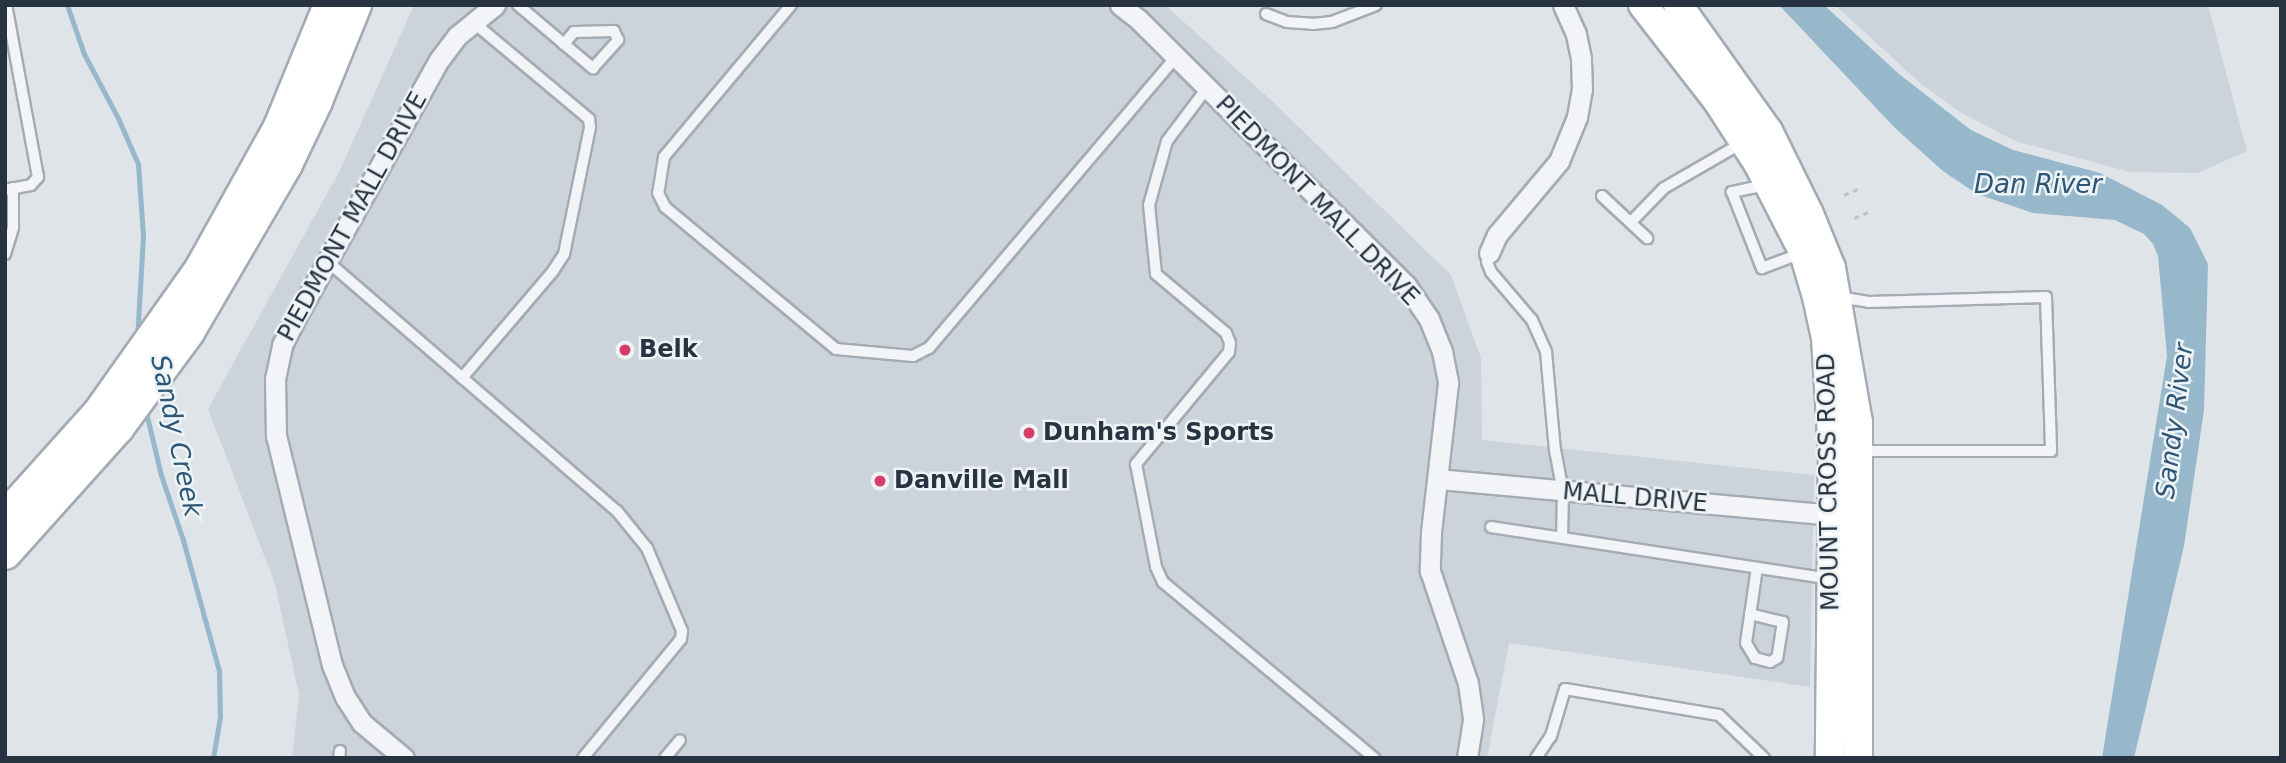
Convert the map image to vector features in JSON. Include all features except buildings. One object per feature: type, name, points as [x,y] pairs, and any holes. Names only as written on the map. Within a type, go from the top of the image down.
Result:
[{"type":"main road","points":[[162,348],[200,271],[261,166],[309,62],[330,5]]},
{"type":"main road","points":[[5,553],[253,225],[316,101],[355,5]]},
{"type":"main road","name":"MOUNT CROSS ROAD","points":[[1643,5],[1717,100],[1756,136]]},
{"type":"main road","name":"MOUNT CROSS ROAD","points":[[1678,5],[1756,136],[1813,249],[1830,268],[1828,304],[1858,422],[1846,451],[1832,515],[1845,581],[1858,758]]},
{"type":"main road","name":"MOUNT CROSS ROAD","points":[[1830,758],[1845,581],[1846,451]]},
{"type":"main road","points":[[5,518],[74,461]]},
{"type":"street","name":"PIEDMONT MALL DRIVE","points":[[404,758],[362,723],[336,676],[276,436],[274,389],[280,352],[327,261],[439,60],[473,22],[495,5]]},
{"type":"street","name":"PIEDMONT MALL DRIVE","points":[[1120,5],[1406,285],[1426,313],[1442,351],[1448,383],[1431,533],[1430,571],[1468,683],[1473,720],[1467,758]]},
{"type":"street","points":[[1489,253],[1497,235],[1559,161],[1577,117],[1582,89],[1581,58],[1576,34],[1563,5]]},
{"type":"street","name":"MALL DRIVE","points":[[1438,479],[1832,515]]},
{"type":"lane","points":[[5,254],[13,226],[9,189],[32,185],[38,177],[6,5]]},
{"type":"lane","points":[[518,5],[564,44],[593,68],[618,40],[614,31],[574,32],[564,44]]},
{"type":"lane","points":[[791,5],[664,157],[659,193],[665,207],[836,349],[913,356],[929,348],[1176,57]]},
{"type":"lane","points":[[1266,15],[1287,22],[1313,24],[1332,22],[1376,5]]},
{"type":"lane","points":[[461,378],[554,271],[564,254],[590,127],[589,119],[473,22]]},
{"type":"lane","points":[[1207,88],[1167,141],[1149,205],[1156,274],[1226,333],[1230,343],[1229,352],[1136,464],[1156,567],[1163,582],[1374,758]]},
{"type":"lane","points":[[1631,222],[1664,188],[1756,136]]},
{"type":"lane","points":[[1778,176],[1756,187],[1732,192],[1762,268],[1813,249]]},
{"type":"lane","points":[[1602,196],[1647,238]]},
{"type":"lane","points":[[1489,253],[1491,272],[1532,320],[1546,352],[1555,450],[1563,492],[1562,538]]},
{"type":"lane","points":[[327,261],[617,511],[647,548],[682,631],[681,639],[583,758]]},
{"type":"lane","points":[[1828,304],[1851,299],[1869,302],[2046,298],[2051,451],[1846,451]]},
{"type":"lane","points":[[1492,527],[1845,581]]},
{"type":"lane","points":[[1750,614],[1783,622],[1777,658],[1770,662],[1755,658],[1746,643],[1750,614],[1757,568]]},
{"type":"lane","points":[[1536,758],[1551,736],[1565,689],[1719,715],[1764,758]]},
{"type":"lane","points":[[664,758],[680,740]]},
{"type":"path","points":[[1844,195],[1858,189]]},
{"type":"path","points":[[1854,218],[1868,212]]},
{"type":"shaded area","name":"Danville Mall","points":[[414,5],[1165,5],[1273,102],[1451,275],[1481,358],[1482,440],[1814,475],[1810,687],[1509,643],[1487,758],[292,758],[299,695],[275,584],[208,409],[340,170]]},
{"type":"shaded area","points":[[1835,5],[2208,5],[2247,151],[2198,173],[2130,172],[2015,141],[1960,112],[1920,83]]},
{"type":"water","name":"Dan River","points":[[1779,5],[1824,5],[1899,74],[1971,130],[2013,150],[2100,173],[2162,205],[2190,228],[2208,264],[2204,410],[2184,546],[2134,758],[2102,758],[2167,356],[2158,256],[2153,244],[2144,234],[2115,220],[2033,213],[1977,194],[1943,171],[1895,128]]},
{"type":"waterway","name":"Sandy Creek","points":[[67,5],[84,54],[118,118],[138,164],[143,236],[137,340]]},
{"type":"waterway","name":"Sandy Creek","points":[[145,408],[161,475],[183,540],[219,671],[220,717],[213,758]]},
{"type":"place","name":"Belk","points":[[625,350]]},
{"type":"place","name":"Dunham's Sports","points":[[1029,433]]},
{"type":"place","name":"Danville Mall","points":[[880,481]]},
{"type":"water label","name":"Sandy River","points":[[2175,421]]}]
